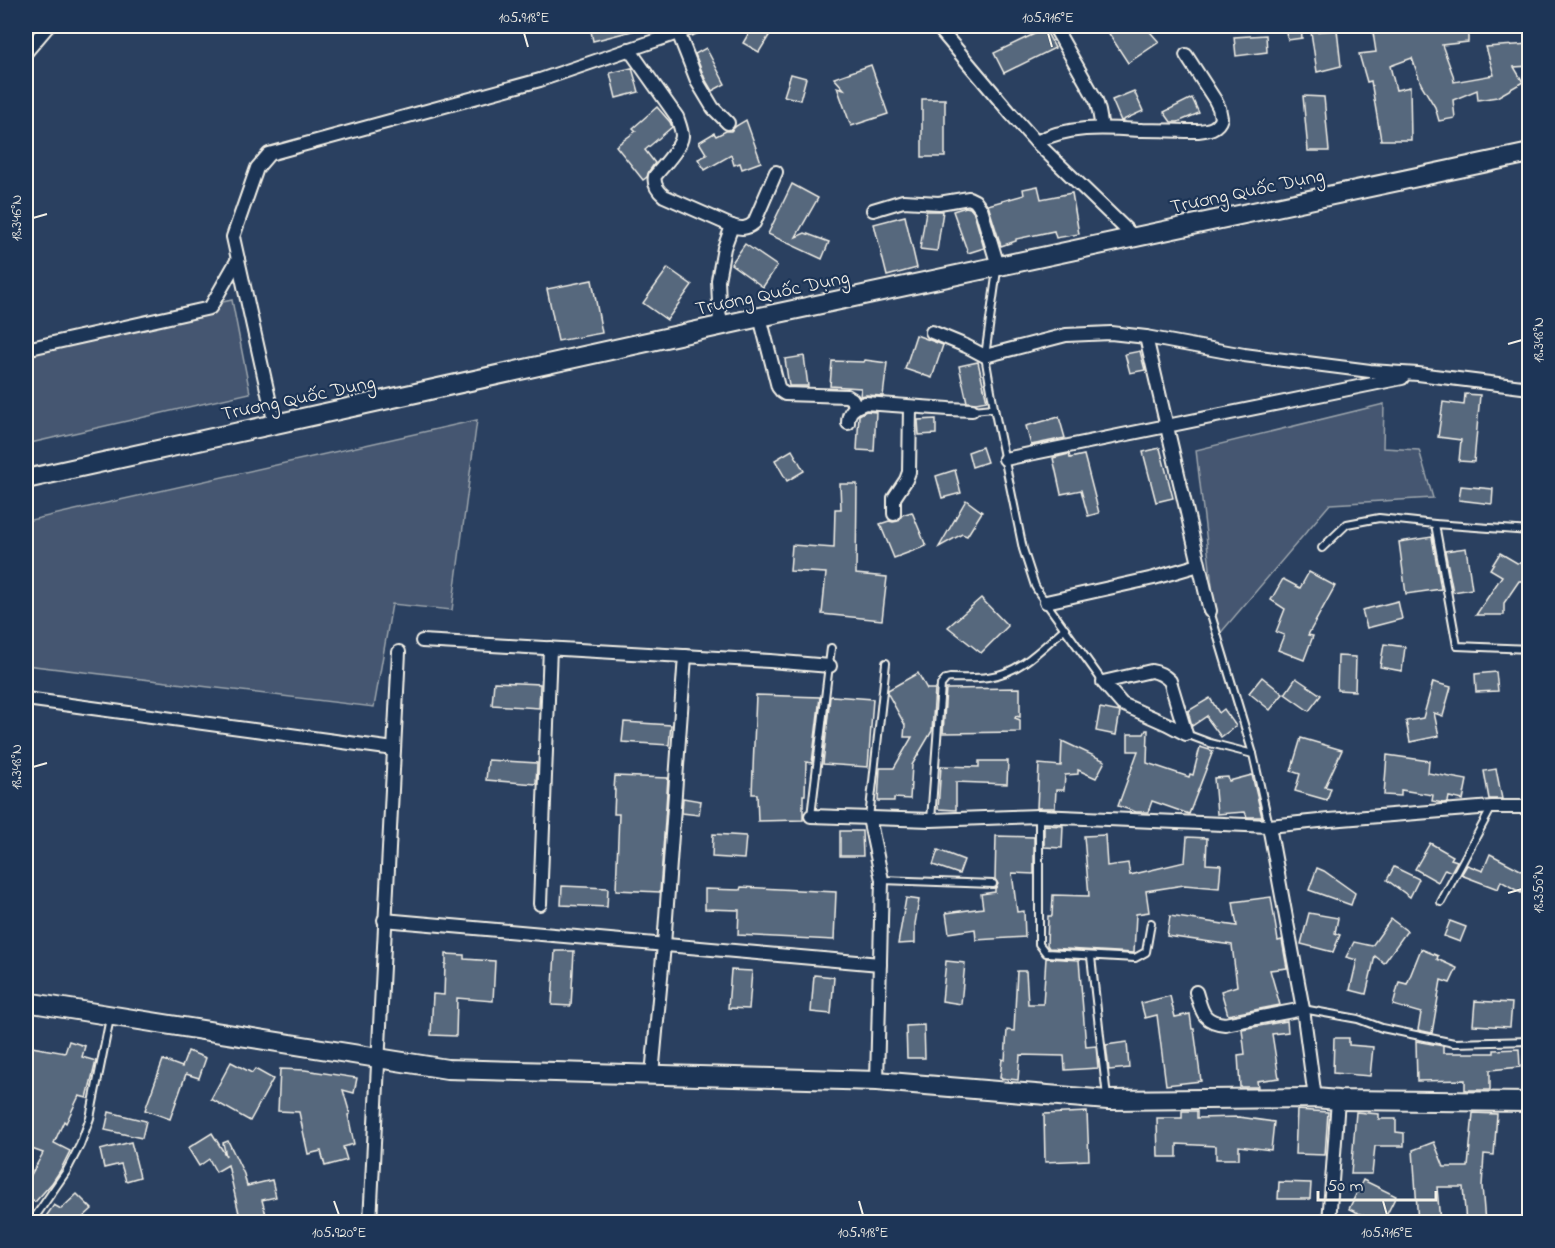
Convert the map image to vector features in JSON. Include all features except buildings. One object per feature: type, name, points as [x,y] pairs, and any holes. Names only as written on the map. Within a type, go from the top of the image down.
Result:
[{"type":"street","points":[[26,52],[48,26]]},
{"type":"street","points":[[275,425],[233,237],[257,168],[268,154],[540,80],[629,49],[677,29],[698,26]]},
{"type":"street","points":[[937,26],[1036,142],[1134,237]]},
{"type":"street","points":[[1054,26],[1096,100],[1102,128]]},
{"type":"street","points":[[677,29],[698,83],[713,108],[728,123]]},
{"type":"street","points":[[629,49],[676,117],[681,129],[682,136],[679,143],[654,180],[658,191],[664,196],[732,226],[743,228],[754,223],[776,172]]},
{"type":"street","points":[[1036,142],[1061,132],[1102,128],[1210,130],[1221,118],[1219,108],[1186,55]]},
{"type":"street","name":"Trương Quốc Dụng","points":[[26,479],[760,317],[1530,153]]},
{"type":"street","points":[[873,210],[903,201],[939,203],[969,198],[975,201],[981,209],[998,266]]},
{"type":"street","points":[[720,326],[718,279],[724,248],[732,226]]},
{"type":"street","points":[[26,349],[210,308],[238,259]]},
{"type":"street","points":[[760,317],[778,387],[782,392],[785,394],[847,396],[852,399],[855,406]]},
{"type":"street","points":[[932,332],[985,356],[1066,335],[1111,333],[1244,355],[1530,388]]},
{"type":"street","points":[[1146,338],[1210,611]]},
{"type":"street","points":[[1005,459],[1418,375]]},
{"type":"street","points":[[848,423],[850,411],[855,406],[865,404],[972,410]]},
{"type":"street","points":[[894,514],[894,498],[909,472],[910,407]]},
{"type":"street","points":[[1046,602],[1154,578],[1199,565]]},
{"type":"street","points":[[423,641],[830,666]]},
{"type":"street","points":[[540,904],[550,648]]},
{"type":"street","points":[[369,1222],[399,652]]},
{"type":"street","points":[[652,1075],[685,656]]},
{"type":"street","points":[[1151,671],[1164,675],[1170,681],[1186,734],[1122,704],[1103,682],[1151,671]]},
{"type":"street","points":[[26,699],[394,749]]},
{"type":"street","points":[[811,816],[932,820],[1039,816],[1269,826],[1492,807],[1530,807]]},
{"type":"street","points":[[869,818],[882,880],[877,1081]]},
{"type":"street","points":[[1269,826],[1303,1009],[1315,1098]]},
{"type":"street","points":[[384,920],[880,964]]},
{"type":"street","points":[[1196,992],[1205,1017],[1215,1023],[1225,1024],[1303,1009]]},
{"type":"street","points":[[26,1002],[447,1069],[877,1081],[1108,1100],[1315,1098],[1530,1102]]},
{"type":"street","points":[[1329,1222],[1338,1100]]},
{"type":"lane","points":[[998,266],[985,356],[1023,549],[1035,586],[1103,682]]},
{"type":"lane","points":[[972,410],[994,408]]},
{"type":"lane","points":[[1322,548],[1347,524],[1379,518],[1530,531]]},
{"type":"lane","points":[[1435,524],[1457,646],[1530,649]]},
{"type":"lane","points":[[1210,611],[1253,754],[1269,826]]},
{"type":"lane","points":[[932,820],[941,685],[950,678],[986,677],[1014,669],[1029,660],[1065,628]]},
{"type":"lane","points":[[811,816],[831,648]]},
{"type":"lane","points":[[869,818],[886,663]]},
{"type":"lane","points":[[1186,734],[1253,754]]},
{"type":"lane","points":[[1441,902],[1492,807]]},
{"type":"lane","points":[[1039,816],[1039,944],[1046,954],[1135,958],[1146,952],[1150,923]]},
{"type":"lane","points":[[882,880],[993,884]]},
{"type":"lane","points":[[1091,957],[1108,1100]]},
{"type":"lane","points":[[1303,1009],[1358,1019],[1382,1028],[1454,1043],[1530,1041]]},
{"type":"lane","points":[[29,1222],[66,1172],[80,1145],[90,1118],[111,1015]]},
{"type":"shaded area","points":[[232,300],[250,393],[26,444],[26,345]]},
{"type":"shaded area","points":[[1384,404],[1383,448],[1419,450],[1433,498],[1330,504],[1218,636],[1196,450]]},
{"type":"shaded area","points":[[477,420],[452,610],[392,604],[374,707],[26,665],[26,521]]}]
